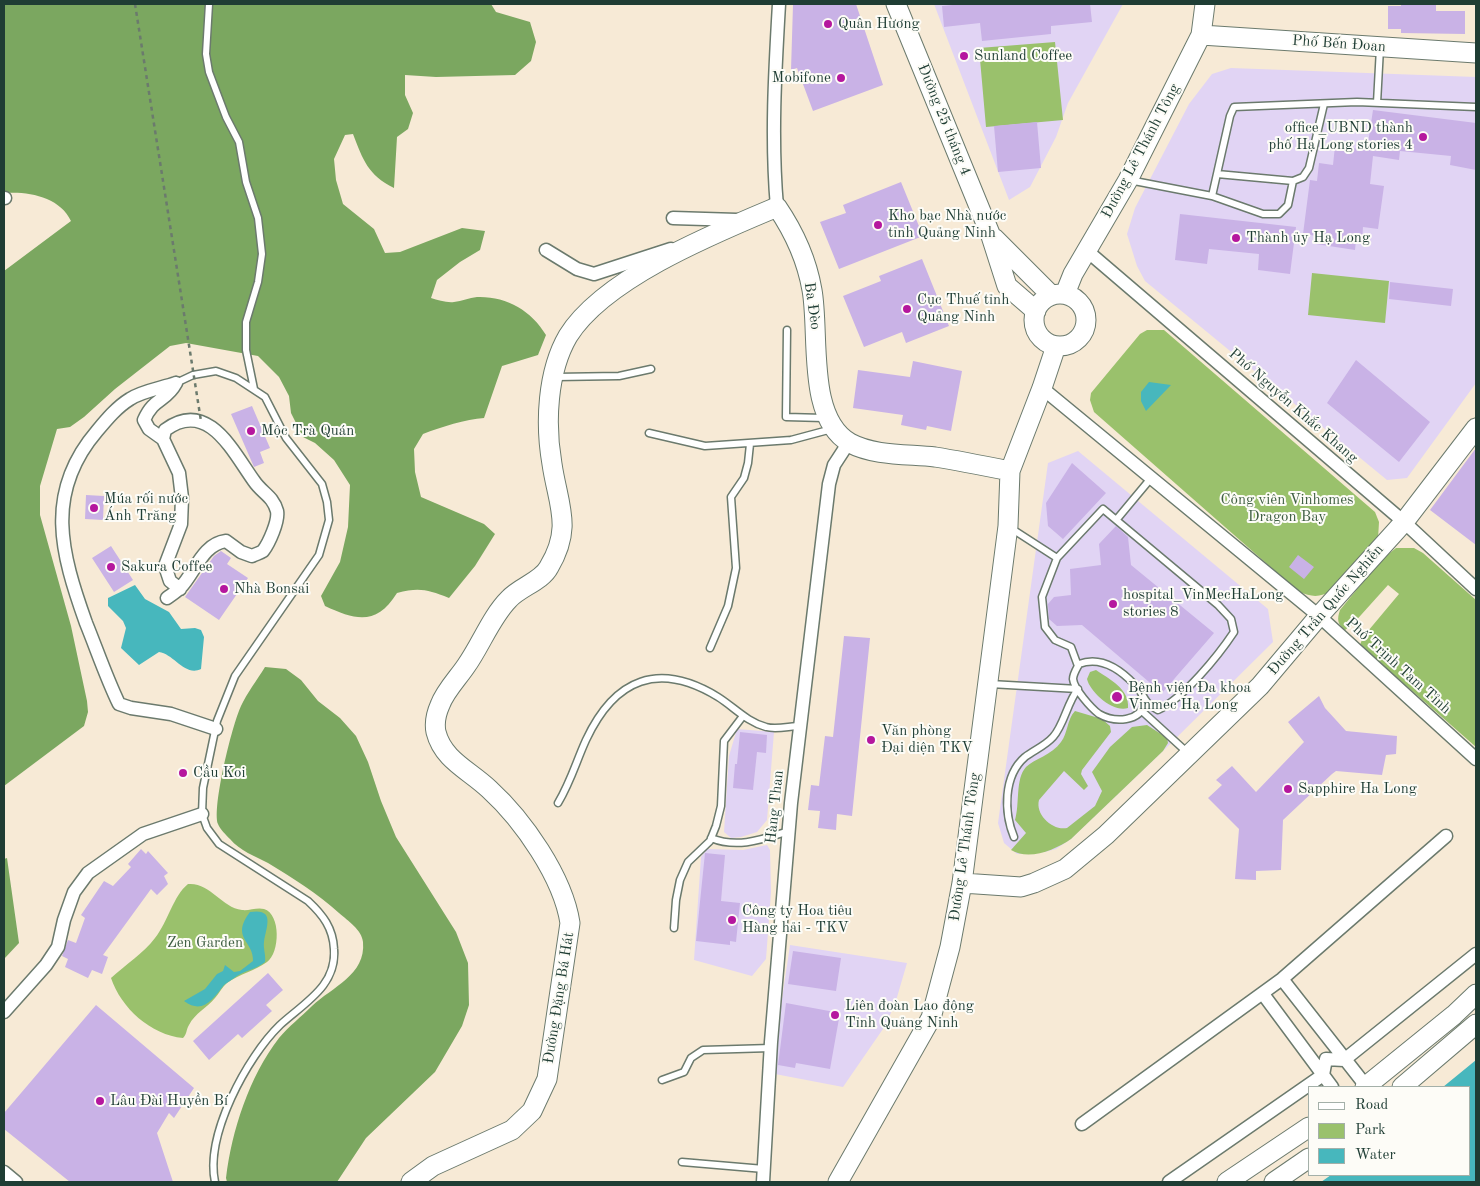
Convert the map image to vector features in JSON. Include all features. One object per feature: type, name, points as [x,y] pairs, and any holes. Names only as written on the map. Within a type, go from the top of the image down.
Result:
[{"type":"street","name":"Ba Đèo","points":[[779,4],[773,98],[773,159],[777,207],[792,229],[812,290],[822,405],[830,424]]},
{"type":"street","name":"Đường 25 tháng 4","points":[[896,4],[992,236],[1007,286],[1036,311]]},
{"type":"street","name":"Đường Lê Thánh Tông","points":[[1058,295],[1073,274],[1128,180],[1202,35],[1205,4]]},
{"type":"street","name":"Phố Bến Đoan","points":[[1202,35],[1476,53]]},
{"type":"street","name":"Đường Đặng Bá Hát","points":[[411,1182],[433,1166],[512,1130],[532,1111],[547,1079],[570,923],[568,908],[554,875],[515,815],[488,787],[447,756],[436,733],[434,721],[440,702],[468,665],[508,599],[548,570],[562,541],[562,509],[552,464],[547,408],[554,377],[567,337],[606,294],[692,244],[777,207]]},
{"type":"street","points":[[673,218],[707,221],[747,220]]},
{"type":"street","name":"Đường 25 tháng 4","points":[[992,236],[1058,295]]},
{"type":"street","points":[[546,250],[577,269],[594,274],[647,255],[692,244]]},
{"type":"street","name":"Phố Nguyễn Khắc Khang","points":[[1086,250],[1404,522],[1475,586]]},
{"type":"street","points":[[1058,295],[1072,296],[1083,306],[1086,314],[1085,328],[1077,340],[1070,344],[1056,346],[1043,339],[1038,333],[1034,319],[1039,305],[1058,295]]},
{"type":"street","name":"Đường Lê Thánh Tông","points":[[838,1182],[931,1018],[950,947],[962,883],[1008,526],[1010,471],[1056,346]]},
{"type":"street","points":[[176,383],[170,394],[157,400],[148,409],[144,420],[149,429],[163,439],[179,473],[182,498],[181,524],[164,566],[170,580],[180,588]]},
{"type":"street","points":[[176,383],[131,398],[123,404],[95,434],[76,460],[64,499],[62,547],[72,583],[108,682],[119,704],[131,708],[171,714],[216,729]]},
{"type":"street","name":"Phố Trịnh Tam Tỉnh","points":[[1042,388],[1319,616],[1476,759]]},
{"type":"street","points":[[163,439],[164,430],[174,423],[201,421],[218,431],[258,486],[273,499],[278,514],[262,552],[252,556],[241,552],[226,541],[220,542],[203,554],[180,588],[167,598]]},
{"type":"street","points":[[830,424],[849,442],[867,450],[937,458],[1010,471]]},
{"type":"street","name":"Đường Trần Quốc Nghiễn","points":[[962,883],[1021,886],[1051,876],[1065,869],[1106,834],[1260,686],[1319,616],[1404,522],[1476,428]]},
{"type":"street","name":"Hàng Than","points":[[763,1182],[771,1048],[789,830],[800,726],[829,484],[834,465],[849,442]]},
{"type":"street","points":[[4,1012],[46,966],[58,947],[64,920],[74,892],[88,873],[143,834],[202,814]]},
{"type":"street","points":[[1082,1124],[1282,979],[1446,836]]},
{"type":"street","points":[[1169,1182],[1323,1075],[1326,1059],[1344,1060],[1476,954]]},
{"type":"street","points":[[1282,979],[1364,1086]]},
{"type":"street","points":[[1263,994],[1331,1086]]},
{"type":"street","points":[[1366,1086],[1454,1015],[1476,994]]},
{"type":"street","points":[[1403,1086],[1476,1024]]},
{"type":"street","points":[[1227,1182],[1308,1128]]},
{"type":"street","points":[[1274,1182],[1308,1159]]},
{"type":"street","points":[[4,1172],[16,1182]]},
{"type":"lane","points":[[208,4],[206,54],[209,72],[226,116],[239,142],[246,182],[258,218],[262,254],[258,282],[246,322],[246,350],[254,389]]},
{"type":"lane","points":[[1377,103],[1380,47]]},
{"type":"lane","points":[[1212,196],[1230,116],[1234,108],[1377,103],[1476,106]]},
{"type":"lane","points":[[1217,174],[1293,181],[1303,177],[1309,168],[1324,104]]},
{"type":"lane","points":[[1128,180],[1212,196],[1263,214],[1279,214],[1288,205],[1293,181]]},
{"type":"lane","points":[[787,330],[786,417],[830,424]]},
{"type":"lane","points":[[554,377],[619,376],[651,369]]},
{"type":"lane","points":[[176,383],[193,375],[216,371],[236,378],[265,397],[286,438],[322,484],[329,520],[320,555],[235,676],[227,693],[216,729],[203,788],[202,814],[207,828],[219,844],[308,901],[320,912],[332,933],[335,960],[330,977],[308,1002],[279,1026],[237,1087],[222,1119],[215,1150],[214,1182]]},
{"type":"lane","points":[[649,433],[705,446],[750,444],[791,440],[830,424]]},
{"type":"lane","points":[[710,648],[728,606],[736,568],[731,498],[744,478],[750,444]]},
{"type":"lane","points":[[1117,520],[1152,477]]},
{"type":"lane","points":[[1078,666],[1071,647],[1055,640],[1046,627],[1042,597],[1057,558],[1103,509],[1218,605],[1231,619],[1234,632],[1219,654],[1169,705],[1158,710],[1146,703],[1136,686],[1102,661],[1088,661],[1078,666],[1073,678],[1078,689],[1099,714],[1135,718],[1143,712],[1146,703]]},
{"type":"lane","points":[[1008,526],[1057,558]]},
{"type":"lane","points":[[558,803],[572,779],[587,739],[616,697],[633,683],[649,678],[663,677],[685,681],[713,694],[742,716],[767,727],[800,726]]},
{"type":"lane","points":[[988,684],[1078,689]]},
{"type":"lane","points":[[1014,837],[1008,822],[1007,806],[1009,787],[1017,766],[1054,736],[1072,696],[1078,689]]},
{"type":"lane","points":[[1143,712],[1190,754]]},
{"type":"lane","points":[[674,928],[680,880],[688,862],[712,838],[720,806],[724,741],[742,716]]},
{"type":"lane","points":[[712,838],[725,843],[738,844],[789,830]]},
{"type":"lane","points":[[662,1080],[684,1072],[691,1058],[703,1050],[771,1048]]},
{"type":"lane","points":[[682,1162],[764,1169]]},
{"type":"path","points":[[134,4],[201,421]]},
{"type":"shaded area","points":[[934,4],[1123,4],[1068,103],[1056,137],[1030,187],[1009,200]]},
{"type":"shaded area","points":[[1231,68],[1476,77],[1476,383],[1407,478],[1387,480],[1145,281],[1137,266],[1127,234],[1135,208],[1189,104],[1212,74]]},
{"type":"shaded area","name":"Bệnh viện Đa khoa Vinmec Hạ Long","points":[[1078,451],[1268,609],[1273,642],[1071,839],[1056,849],[1045,852],[1017,854],[1004,843],[998,823],[1048,463]]},
{"type":"shaded area","points":[[737,729],[774,732],[767,820],[757,832],[731,838],[724,832],[729,756]]},
{"type":"shaded area","name":"Công ty Hoa tiêu Hàng hải - TKV","points":[[767,845],[770,850],[771,892],[766,959],[752,976],[694,960],[701,857],[707,849],[743,850]]},
{"type":"shaded area","name":"Liên đoàn Lao động Tỉnh Quảng Ninh","points":[[790,945],[907,963],[895,1004],[885,1026],[843,1087],[775,1074],[777,1033]]},
{"type":"green space","points":[[4,4],[491,4],[496,12],[530,22],[536,42],[531,61],[515,75],[436,77],[405,75],[405,95],[413,113],[408,129],[397,137],[394,188],[372,172],[360,152],[353,134],[345,135],[334,159],[336,180],[343,204],[374,229],[385,253],[400,252],[462,228],[485,231],[480,250],[460,262],[437,280],[431,298],[457,302],[477,297],[488,297],[508,302],[533,318],[546,335],[538,355],[502,366],[484,418],[469,420],[423,434],[414,449],[415,472],[421,497],[484,524],[495,534],[475,566],[449,598],[424,590],[405,591],[397,593],[382,611],[366,617],[347,615],[325,606],[321,596],[340,562],[348,527],[350,485],[334,460],[315,443],[303,437],[291,413],[289,396],[279,377],[258,356],[186,343],[170,346],[115,389],[84,417],[70,427],[57,429],[40,486],[40,515],[71,626],[88,712],[84,726],[4,786],[4,271],[71,221],[59,206],[43,197],[23,193],[4,193]]},
{"type":"green space","points":[[1055,42],[1063,120],[986,127],[979,48]]},
{"type":"green space","points":[[1312,273],[1389,281],[1385,323],[1308,315]]},
{"type":"green space","name":"Công viên Vinhomes Dragon Bay","points":[[1147,330],[1164,330],[1375,512],[1379,522],[1378,539],[1332,590],[1316,596],[1299,592],[1094,412],[1090,400],[1091,393],[1140,334]]},
{"type":"green space","name":"Công viên Vinhomes Dragon Bay","points":[[1396,548],[1414,548],[1423,553],[1476,600],[1476,747],[1360,645],[1363,637],[1399,594],[1388,585],[1352,625],[1345,630],[1339,623],[1340,610],[1381,560]]},
{"type":"green space","points":[[265,667],[286,669],[301,680],[318,701],[340,718],[356,736],[368,762],[396,837],[456,932],[468,963],[469,1005],[462,1026],[435,1072],[366,1138],[337,1182],[227,1182],[226,1178],[237,1123],[243,1105],[268,1053],[291,1026],[353,972],[359,963],[363,942],[357,930],[323,899],[268,863],[238,847],[218,824],[220,784],[237,716],[243,701]]},
{"type":"green space","points":[[1096,670],[1118,685],[1126,695],[1128,708],[1116,707],[1097,695],[1087,679],[1090,672]]},
{"type":"green space","points":[[1075,711],[1102,719],[1110,726],[1111,732],[1082,770],[1081,774],[1088,786],[1084,790],[1064,771],[1039,800],[1038,806],[1042,816],[1056,827],[1067,828],[1095,806],[1102,791],[1092,772],[1110,747],[1132,727],[1147,725],[1167,738],[1168,743],[1163,751],[1071,839],[1042,853],[1026,854],[1011,850],[1026,833],[1015,820],[1020,778],[1029,764],[1048,754],[1057,746],[1063,738],[1070,718]]},
{"type":"green space","points":[[7,858],[19,943],[4,959],[4,859]]},
{"type":"green space","name":"Zen Garden","points":[[188,884],[196,884],[203,887],[235,908],[245,910],[259,908],[270,912],[277,934],[274,951],[267,962],[225,985],[212,1002],[192,1021],[183,1038],[160,1032],[139,1018],[122,1000],[111,978],[151,943],[160,932],[178,895]]},
{"type":"water","points":[[1149,382],[1171,385],[1146,411],[1141,401],[1141,392]]},
{"type":"water","points":[[135,585],[145,599],[169,612],[181,629],[195,628],[201,630],[204,637],[201,669],[195,671],[185,668],[170,657],[159,652],[139,665],[121,648],[126,628],[123,621],[108,606],[108,598]]},
{"type":"water","points":[[250,912],[263,913],[268,920],[264,944],[265,962],[240,974],[224,985],[207,1004],[197,1006],[184,1001],[205,989],[217,974],[223,971],[225,965],[234,972],[240,971],[253,961],[250,949],[242,934],[244,921]]},
{"type":"water","points":[[1476,1060],[1476,1182],[1321,1182],[1330,1176],[1470,1176],[1470,1086],[1444,1086]]},
{"type":"building","points":[[856,4],[883,85],[813,111],[797,68],[791,70],[793,5]]},
{"type":"building","points":[[963,4],[1090,4],[1092,22],[1051,26],[1051,34],[982,41],[980,23],[944,27],[942,6]]},
{"type":"building","points":[[1401,4],[1436,4],[1436,11],[1465,11],[1465,34],[1401,33],[1401,29],[1388,29],[1388,6],[1401,6]]},
{"type":"building","points":[[1373,110],[1476,123],[1476,170],[1450,165],[1451,156],[1400,151],[1399,160],[1373,156],[1370,184],[1384,186],[1378,229],[1363,227],[1362,241],[1356,240],[1355,250],[1316,244],[1317,236],[1303,234],[1310,180],[1317,181],[1319,163],[1333,165],[1335,146],[1367,150]]},
{"type":"building","points":[[1037,122],[1041,168],[998,172],[994,126]]},
{"type":"building","points":[[901,182],[923,236],[839,269],[820,222],[846,213],[843,205]]},
{"type":"building","name":"Thành ủy Hạ Long","points":[[1180,214],[1296,227],[1290,274],[1258,270],[1259,254],[1209,249],[1207,264],[1175,260]]},
{"type":"building","points":[[922,259],[949,326],[906,343],[902,332],[864,347],[843,296],[881,281],[879,276]]},
{"type":"building","points":[[1390,282],[1453,289],[1451,306],[1389,299]]},
{"type":"building","points":[[1356,360],[1430,422],[1399,462],[1327,403]]},
{"type":"building","points":[[913,361],[962,371],[951,431],[927,426],[926,430],[901,425],[903,415],[853,408],[858,370],[910,377]]},
{"type":"building","name":"Mộc Trà Quán","points":[[252,406],[270,448],[260,452],[264,463],[254,467],[231,414]]},
{"type":"building","points":[[1476,448],[1476,545],[1430,510]]},
{"type":"building","points":[[1072,463],[1106,493],[1063,539],[1048,526],[1046,503]]},
{"type":"building","name":"Múa rối nước Ánh Trăng","points":[[86,495],[104,496],[103,520],[85,519]]},
{"type":"building","name":"hospital_VinMecHaLong stories 8","points":[[1116,526],[1128,537],[1131,565],[1214,633],[1162,693],[1082,625],[1057,626],[1049,619],[1048,604],[1054,597],[1071,595],[1070,569],[1101,565],[1099,544]]},
{"type":"building","name":"Sakura Coffee","points":[[111,546],[133,580],[114,592],[92,558]]},
{"type":"building","points":[[221,551],[231,558],[227,564],[248,578],[219,620],[185,597],[214,556]]},
{"type":"building","points":[[1298,555],[1314,567],[1304,579],[1289,567]]},
{"type":"building","points":[[844,636],[870,638],[852,816],[837,814],[836,830],[818,828],[820,811],[808,810],[811,785],[819,786],[825,736],[833,737]]},
{"type":"building","name":"Sapphire Ha Long","points":[[1319,696],[1325,708],[1346,731],[1397,736],[1396,754],[1386,755],[1382,775],[1336,771],[1332,774],[1283,820],[1281,870],[1256,871],[1256,880],[1235,879],[1239,829],[1208,798],[1222,785],[1216,780],[1232,766],[1256,792],[1304,742],[1288,722]]},
{"type":"building","points":[[740,732],[767,735],[766,753],[757,752],[753,790],[733,788]]},
{"type":"building","points":[[141,849],[146,854],[148,851],[168,873],[164,876],[168,884],[157,895],[151,889],[103,955],[108,957],[102,974],[92,970],[88,978],[65,967],[68,959],[62,956],[68,940],[76,943],[85,918],[81,915],[104,881],[113,886],[131,867],[128,864]]},
{"type":"building","points":[[705,853],[725,855],[721,901],[740,903],[736,942],[730,941],[730,945],[696,941]]},
{"type":"building","points":[[793,951],[841,958],[836,991],[788,984]]},
{"type":"building","points":[[268,973],[283,990],[266,1005],[272,1011],[242,1038],[238,1034],[209,1060],[193,1041]]},
{"type":"building","points":[[786,1003],[840,1013],[830,1069],[796,1063],[795,1068],[778,1065]]},
{"type":"building","name":"Lâu Đài Huyền Bí","points":[[96,1005],[194,1088],[174,1118],[169,1113],[157,1133],[173,1182],[70,1182],[4,1129],[4,1113]]},
{"type":"place","name":"Quân Hương","points":[[828,24]]},
{"type":"place","name":"Sunland Coffee","points":[[964,56]]},
{"type":"place","name":"Mobifone","points":[[841,78]]},
{"type":"place","name":"office_UBND thành phố Hạ Long stories 4","points":[[1423,137]]},
{"type":"place","name":"Kho bạc Nhà nước tỉnh Quảng Ninh","points":[[878,225]]},
{"type":"place","name":"Thành ủy Hạ Long","points":[[1236,238]]},
{"type":"place","name":"Cục Thuế tỉnh Quảng Ninh","points":[[907,309]]},
{"type":"place","name":"Mộc Trà Quán","points":[[251,431]]},
{"type":"place","name":"Múa rối nước Ánh Trăng","points":[[94,508]]},
{"type":"place","name":"Sakura Coffee","points":[[111,567]]},
{"type":"place","name":"Nhà Bonsai","points":[[224,589]]},
{"type":"place","name":"hospital_VinMecHaLong stories 8","points":[[1113,604]]},
{"type":"place","name":"Bệnh viện Đa khoa Vinmec Hạ Long","points":[[1117,697]]},
{"type":"place","name":"Văn phòng Đại diện TKV","points":[[871,740]]},
{"type":"place","name":"Cầu Koi","points":[[183,773]]},
{"type":"place","name":"Sapphire Ha Long","points":[[1288,789]]},
{"type":"place","name":"Công ty Hoa tiêu Hàng hải - TKV","points":[[732,920]]},
{"type":"place","name":"Liên đoàn Lao động Tỉnh Quảng Ninh","points":[[835,1015]]},
{"type":"place","name":"Lâu Đài Huyền Bí","points":[[100,1101]]}]
